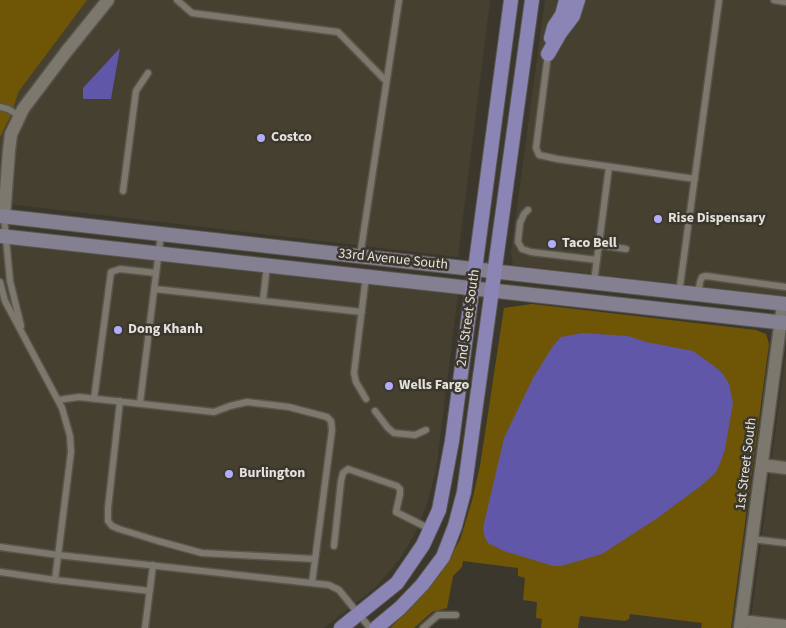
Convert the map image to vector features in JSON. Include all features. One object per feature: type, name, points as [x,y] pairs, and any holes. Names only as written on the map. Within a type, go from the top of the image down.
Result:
[{"type":"main road","name":"2nd Street South","points":[[342,628],[397,583],[423,545],[439,510],[449,463],[511,0]]},
{"type":"main road","name":"2nd Street South","points":[[376,628],[400,608],[422,585],[443,556],[455,526],[464,492],[532,0]]},
{"type":"main road","points":[[548,54],[551,34],[562,15],[566,0]]},
{"type":"main road","points":[[548,54],[560,33],[573,16],[578,0]]},
{"type":"main road","name":"33rd Avenue South","points":[[2,216],[784,304]]},
{"type":"main road","name":"33rd Avenue South","points":[[2,236],[783,323]]},
{"type":"street","points":[[2,216],[12,134],[20,116],[66,52],[108,0]]},
{"type":"street","name":"1st Street South","points":[[741,624],[783,323],[784,304]]},
{"type":"street","points":[[762,465],[786,468]]},
{"type":"street","points":[[741,624],[786,626]]},
{"type":"lane","points":[[177,0],[192,13],[338,32],[386,81]]},
{"type":"lane","points":[[360,256],[398,0]]},
{"type":"lane","points":[[679,293],[719,0]]},
{"type":"lane","points":[[774,0],[786,2]]},
{"type":"lane","points":[[548,54],[536,152],[539,155],[694,179]]},
{"type":"lane","points":[[123,191],[136,91],[148,73]]},
{"type":"lane","points":[[0,107],[20,116]]},
{"type":"lane","points":[[594,282],[609,167]]},
{"type":"lane","points":[[528,210],[520,223],[518,242],[522,249],[531,252],[596,260]]},
{"type":"lane","points":[[2,216],[2,236],[10,281],[24,334]]},
{"type":"lane","points":[[140,403],[161,234]]},
{"type":"lane","points":[[598,246],[626,249]]},
{"type":"lane","points":[[263,300],[267,265]]},
{"type":"lane","points":[[94,399],[112,272],[116,269],[124,269],[156,273]]},
{"type":"lane","points":[[366,276],[354,369],[354,378],[366,399]]},
{"type":"lane","points":[[698,295],[702,277],[706,276],[786,287]]},
{"type":"lane","points":[[0,282],[5,301],[62,408],[68,428],[70,442],[55,580]]},
{"type":"lane","points":[[154,289],[362,312]]},
{"type":"lane","points":[[58,400],[79,397],[214,412],[247,402],[289,407],[327,417],[331,421],[332,430],[312,583]]},
{"type":"lane","points":[[120,401],[108,508],[108,521],[112,526],[202,553],[315,559]]},
{"type":"lane","points":[[375,411],[394,433],[414,435],[426,430]]},
{"type":"lane","points":[[334,546],[342,473],[345,470],[353,470],[397,486],[400,489],[400,494],[396,512],[430,529]]},
{"type":"lane","points":[[752,539],[786,543]]},
{"type":"lane","points":[[0,547],[334,587],[348,600],[370,628]]},
{"type":"lane","points":[[146,628],[153,565]]},
{"type":"lane","points":[[0,572],[150,591]]},
{"type":"lane","points":[[423,628],[438,615],[456,615]]},
{"type":"shaded area","points":[[0,0],[87,0],[19,91],[10,117],[0,137]]},
{"type":"shaded area","points":[[72,0],[490,0],[458,257],[0,203],[0,137],[10,117],[30,59]]},
{"type":"shaded area","points":[[545,0],[786,0],[786,296],[513,265],[511,252]]},
{"type":"shaded area","points":[[120,48],[111,99],[83,99],[83,88]]},
{"type":"shaded area","points":[[0,242],[458,294],[436,470],[427,503],[416,531],[402,556],[376,587],[324,628],[0,628]]},
{"type":"shaded area","points":[[532,304],[756,330],[766,334],[769,344],[731,628],[701,628],[702,623],[630,614],[629,619],[625,621],[580,616],[578,628],[541,628],[542,619],[536,618],[537,602],[523,600],[525,578],[518,576],[518,568],[463,561],[462,567],[453,576],[447,608],[432,612],[414,628],[390,628],[424,594],[441,573],[460,540],[480,466],[504,308]]},
{"type":"shaded area","points":[[583,333],[628,336],[646,342],[693,351],[723,374],[729,384],[733,403],[721,461],[716,472],[702,485],[656,519],[602,554],[561,566],[553,566],[504,551],[488,543],[483,528],[504,438],[533,378],[553,346],[561,337]]},
{"type":"shaded area","points":[[786,355],[786,628],[750,628],[785,359]]},
{"type":"place","name":"Costco","points":[[261,138]]},
{"type":"place","name":"Rise Dispensary","points":[[658,219]]},
{"type":"place","name":"Taco Bell","points":[[552,244]]},
{"type":"place","name":"Dong Khanh","points":[[118,330]]},
{"type":"place","name":"Wells Fargo","points":[[389,386]]},
{"type":"place","name":"Burlington","points":[[229,474]]}]
